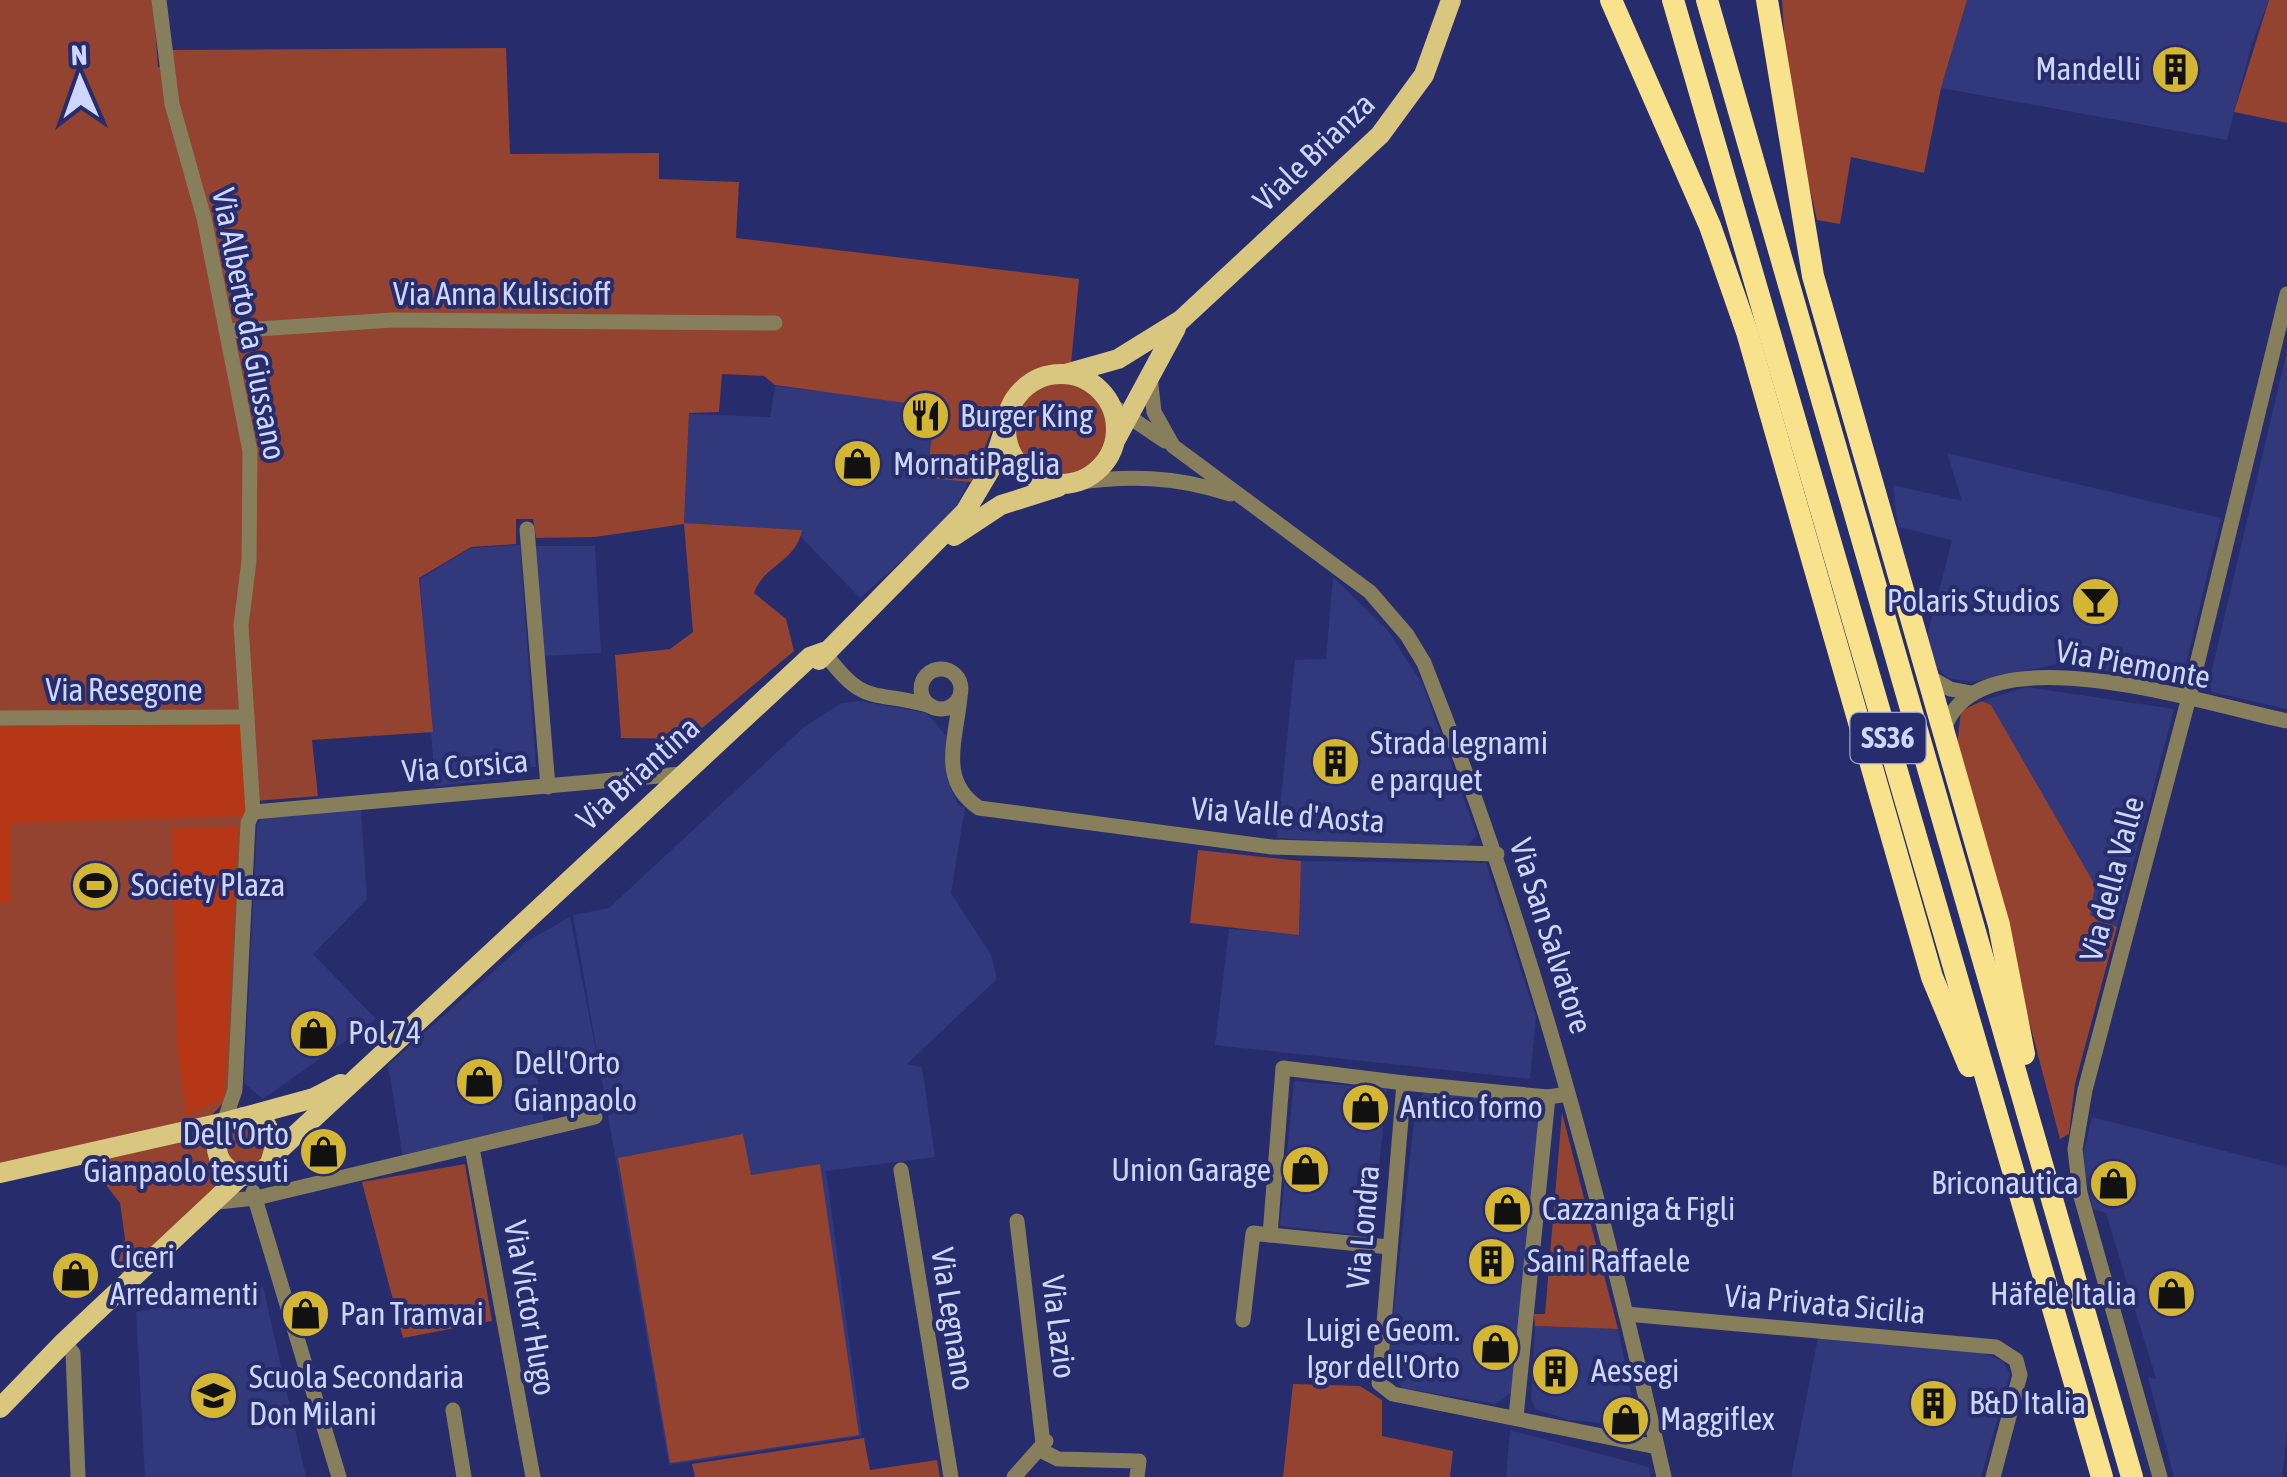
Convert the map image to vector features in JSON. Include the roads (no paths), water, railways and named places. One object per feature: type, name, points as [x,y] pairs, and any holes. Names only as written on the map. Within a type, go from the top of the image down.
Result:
[{"type":"highway","points":[[1610,0],[1729,279],[1932,977],[2009,1165]]},
{"type":"highway","name":"SS36","points":[[1673,0],[2102,1477]]},
{"type":"highway","name":"SS36","points":[[1707,0],[2132,1477]]},
{"type":"highway","points":[[1766,0],[1813,276],[2012,978],[2038,1147]]},
{"type":"main road","name":"Viale Brianza","points":[[1181,320],[1390,122],[1424,75],[1451,0]]},
{"type":"main road","points":[[1181,320],[1104,463],[1088,477],[1070,483],[1045,482],[1027,473],[1008,446],[1005,427],[1022,390],[1036,380],[1118,359],[1181,320]]},
{"type":"main road","points":[[1064,374],[1090,382],[1108,402],[1116,427],[1113,446]]},
{"type":"main road","name":"Via Briantina","points":[[498,948],[553,907],[814,666],[824,652],[932,551],[982,488],[1005,427]]},
{"type":"main road","name":"Via Briantina","points":[[932,551],[1001,505],[1070,483]]},
{"type":"main road","name":"Via Briantina","points":[[265,1179],[361,1074],[681,774],[810,657],[824,652]]},
{"type":"main road","name":"Via Briantina","points":[[0,1173],[230,1122],[314,1098],[361,1074]]},
{"type":"main road","points":[[230,1122],[269,1128],[265,1179],[241,1177],[218,1160],[216,1144],[230,1122]]},
{"type":"main road","points":[[0,1408],[68,1348],[241,1177]]},
{"type":"street","name":"Via Alberto da Giussano","points":[[158,0],[166,67],[229,331],[250,451],[249,561],[241,625],[253,812],[248,823],[235,1090],[230,1122]]},
{"type":"street","name":"Via della Valle","points":[[2160,1477],[2080,1193],[2075,1149],[2084,1090],[2188,701],[2287,294]]},
{"type":"street","name":"Via Anna Kuliscioff","points":[[229,331],[394,320],[775,323]]},
{"type":"street","points":[[1151,370],[1154,412],[1172,446]]},
{"type":"street","name":"Via San Salvatore","points":[[1108,402],[1370,592],[1408,635],[1424,663],[1497,854],[1568,1094],[1664,1477]]},
{"type":"street","name":"Via San Salvatore","points":[[1070,483],[1125,476],[1173,479],[1240,497]]},
{"type":"street","points":[[527,529],[548,786]]},
{"type":"street","points":[[824,652],[848,685],[934,708],[951,707],[960,697]]},
{"type":"street","points":[[892,698],[923,683],[930,673],[948,670],[960,684],[954,749]]},
{"type":"street","name":"Via Piemonte","points":[[1971,693],[2038,674],[2084,677],[2287,722]]},
{"type":"street","points":[[1929,676],[1950,689],[1971,693]]},
{"type":"street","points":[[923,683],[923,696],[948,726],[954,749]]},
{"type":"street","points":[[1944,730],[1952,709],[1971,693]]},
{"type":"street","name":"Via Resegone","points":[[0,718],[248,717]]},
{"type":"street","name":"Via Valle d'Aosta","points":[[954,749],[953,783],[962,797],[979,808],[1272,847],[1497,854]]},
{"type":"street","name":"Via Corsica","points":[[253,812],[681,774]]},
{"type":"street","points":[[1270,1235],[1283,1068],[1548,1097],[1568,1094]]},
{"type":"street","name":"Via Londra","points":[[1404,1083],[1379,1383],[1393,1394],[1516,1417]]},
{"type":"street","points":[[1548,1097],[1516,1417],[1657,1447]]},
{"type":"street","points":[[218,1202],[265,1179],[290,1188],[595,1117]]},
{"type":"street","name":"Via Victor Hugo","points":[[472,1148],[533,1477]]},
{"type":"street","name":"Via Legnano","points":[[902,1170],[951,1477]]},
{"type":"street","points":[[265,1179],[264,1218],[339,1477]]},
{"type":"street","name":"Via Lazio","points":[[1017,1221],[1046,1440]]},
{"type":"street","points":[[1243,1320],[1253,1233],[1389,1247]]},
{"type":"street","name":"Via Privata Sicilia","points":[[1626,1314],[1996,1347],[2016,1360],[2020,1375],[1993,1477]]},
{"type":"street","points":[[68,1348],[78,1477]]},
{"type":"street","points":[[453,1410],[464,1477]]},
{"type":"street","points":[[1046,1440],[1046,1456],[1138,1469]]},
{"type":"street","points":[[1014,1477],[1046,1440]]},
{"type":"street","points":[[1056,1477],[1058,1458]]},
{"type":"place","name":"Mandelli","points":[[2176,69]]},
{"type":"place","name":"Burger King","points":[[925,416]]},
{"type":"place","name":"MornatiPaglia","points":[[858,464]]},
{"type":"place","name":"Polaris Studios","points":[[2095,601]]},
{"type":"place","name":"Strada legnami e parquet","points":[[1335,761]]},
{"type":"place","name":"Society Plaza","points":[[96,885]]},
{"type":"place","name":"Pol 74","points":[[313,1033]]},
{"type":"place","name":"Dell'Orto Gianpaolo","points":[[479,1081]]},
{"type":"place","name":"Antico forno","points":[[1365,1107]]},
{"type":"place","name":"Dell'Orto Gianpaolo tessuti","points":[[324,1152]]},
{"type":"place","name":"Union Garage","points":[[1306,1170]]},
{"type":"place","name":"Briconautica","points":[[2114,1183]]},
{"type":"place","name":"Cazzaniga & Figli","points":[[1507,1209]]},
{"type":"place","name":"Saini Raffaele","points":[[1492,1261]]},
{"type":"place","name":"Ciceri Arredamenti","points":[[75,1275]]},
{"type":"place","name":"Häfele Italia","points":[[2172,1294]]},
{"type":"place","name":"Pan Tramvai","points":[[305,1314]]},
{"type":"place","name":"Luigi e Geom. Igor dell'Orto","points":[[1495,1348]]},
{"type":"place","name":"Aessegi","points":[[1556,1371]]},
{"type":"place","name":"Scuola Secondaria Don Milani","points":[[214,1395]]},
{"type":"place","name":"B&D Italia","points":[[1934,1403]]},
{"type":"place","name":"Maggiflex","points":[[1625,1419]]}]
